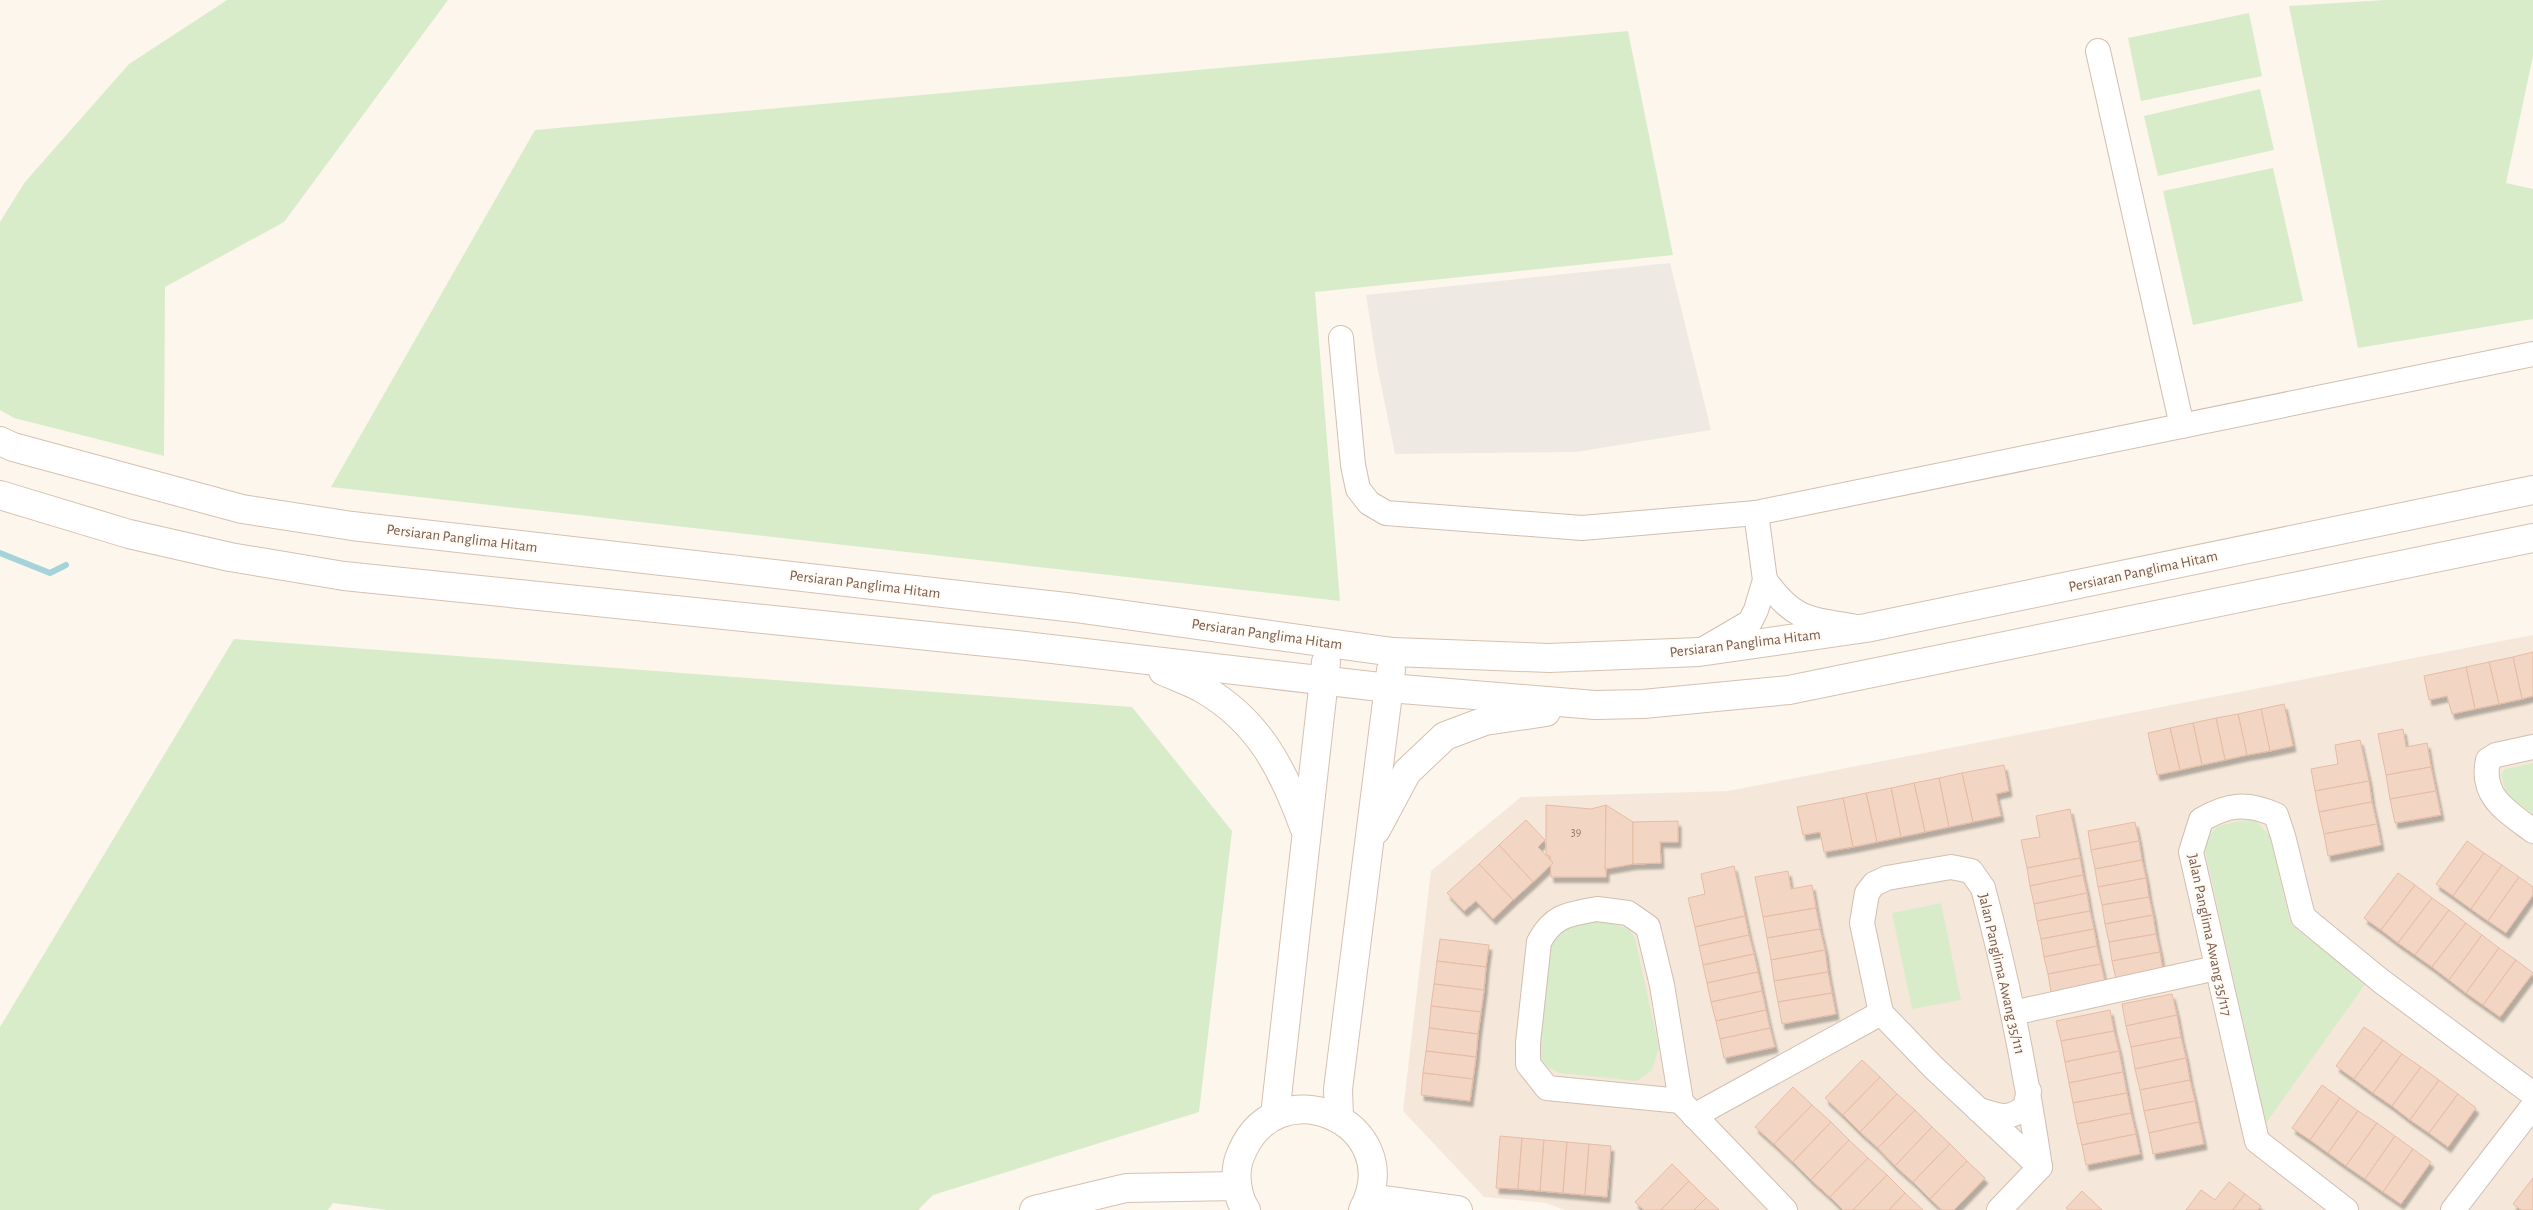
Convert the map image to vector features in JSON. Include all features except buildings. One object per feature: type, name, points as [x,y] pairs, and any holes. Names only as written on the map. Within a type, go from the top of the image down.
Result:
[{"type":"main road","name":"Persiaran Panglima Hitam","points":[[0,442],[242,509],[333,523],[1075,608],[1393,652],[1549,658],[1699,652],[1866,628],[2533,490]]},
{"type":"main road","points":[[0,495],[129,534],[230,557],[344,576],[996,643],[1389,688],[1595,705],[1643,704],[1789,690],[2533,538]]},
{"type":"main road","points":[[1275,1115],[1328,643]]},
{"type":"main road","points":[[1339,1117],[1338,1089],[1393,652]]},
{"type":"main road","points":[[1136,660],[1204,689],[1245,719],[1268,748],[1291,791],[1306,833]]},
{"type":"main road","points":[[1369,842],[1408,772],[1445,736],[1485,721],[1595,705]]},
{"type":"main road","points":[[1034,1210],[1126,1188],[1242,1198],[1237,1165],[1244,1144],[1257,1127],[1275,1115],[1296,1109],[1318,1109],[1339,1117],[1357,1132],[1369,1152],[1374,1175],[1367,1204],[1458,1210]]},
{"type":"street","points":[[2098,51],[2182,426]]},
{"type":"street","points":[[1341,338],[1353,465],[1358,489],[1369,503],[1386,513],[1582,528],[1756,513],[2533,354]]},
{"type":"street","points":[[1699,652],[1750,622],[1756,610],[1765,580],[1756,513]]},
{"type":"street","points":[[1765,580],[1779,600],[1793,612],[1815,620],[1866,628]]},
{"type":"street","points":[[2533,747],[2496,755],[2488,760],[2486,769],[2493,798],[2533,831]]},
{"type":"street","name":"Jalan Panglima Awang 35/117","points":[[2346,1210],[2257,1141],[2191,852],[2195,831],[2201,820],[2228,808],[2258,807],[2276,815],[2288,853],[2303,917],[2381,980],[2533,1094]]},
{"type":"street","name":"Jalan Panglima Awang 35/111","points":[[1881,1013],[1862,924],[1867,893],[1874,884],[1887,878],[1950,867],[1971,871],[1983,888],[2013,1013],[2029,1091],[2040,1167]]},
{"type":"street","points":[[1785,1210],[1687,1108],[1648,927],[1628,913],[1597,909],[1566,915],[1546,927],[1539,942],[1528,1043],[1528,1064],[1547,1088],[1687,1108],[1881,1013],[1934,1068],[2040,1167],[1999,1210]]},
{"type":"street","points":[[2013,1013],[2216,968]]},
{"type":"street","points":[[1979,1110],[2001,1117],[2015,1115],[2025,1107],[2029,1091]]},
{"type":"street","points":[[2453,1210],[2533,1106]]},
{"type":"shaded area","points":[[1670,263],[1711,430],[1576,452],[1395,454],[1377,365],[1366,295]]},
{"type":"shaded area","points":[[2533,635],[2533,1210],[1565,1210],[1546,1203],[1484,1197],[1403,1111],[1431,871],[1521,797],[1728,791]]},
{"type":"green space","points":[[227,0],[448,0],[284,222],[165,287],[164,456],[14,418],[0,410],[0,222],[25,182],[129,64]]},
{"type":"green space","points":[[2385,0],[2533,0],[2533,56],[2506,183],[2533,189],[2533,319],[2358,348],[2289,6]]},
{"type":"green space","points":[[2249,13],[2262,76],[2141,101],[2128,38]]},
{"type":"green space","points":[[1628,31],[1673,255],[1315,292],[1340,601],[331,487],[535,130]]},
{"type":"green space","points":[[2260,89],[2274,150],[2158,176],[2144,116]]},
{"type":"green space","points":[[2273,168],[2303,301],[2193,325],[2163,191]]},
{"type":"green space","points":[[234,639],[1132,707],[1232,831],[1199,1112],[933,1195],[918,1210],[387,1210],[333,1203],[328,1210],[0,1210],[0,1027]]},
{"type":"green space","points":[[2533,763],[2533,814],[2506,794],[2501,774],[2505,769]]},
{"type":"green space","points":[[2246,820],[2257,822],[2270,836],[2289,918],[2295,928],[2366,983],[2266,1123],[2206,855],[2205,841],[2218,826]]},
{"type":"green space","points":[[1941,903],[1961,1000],[1912,1009],[1892,913]]},
{"type":"green space","points":[[1600,921],[1628,928],[1635,938],[1659,1048],[1652,1070],[1637,1081],[1559,1073],[1540,1063],[1536,1049],[1546,948],[1567,928],[1581,922]]},
{"type":"waterway","points":[[0,553],[50,573],[66,565]]}]
